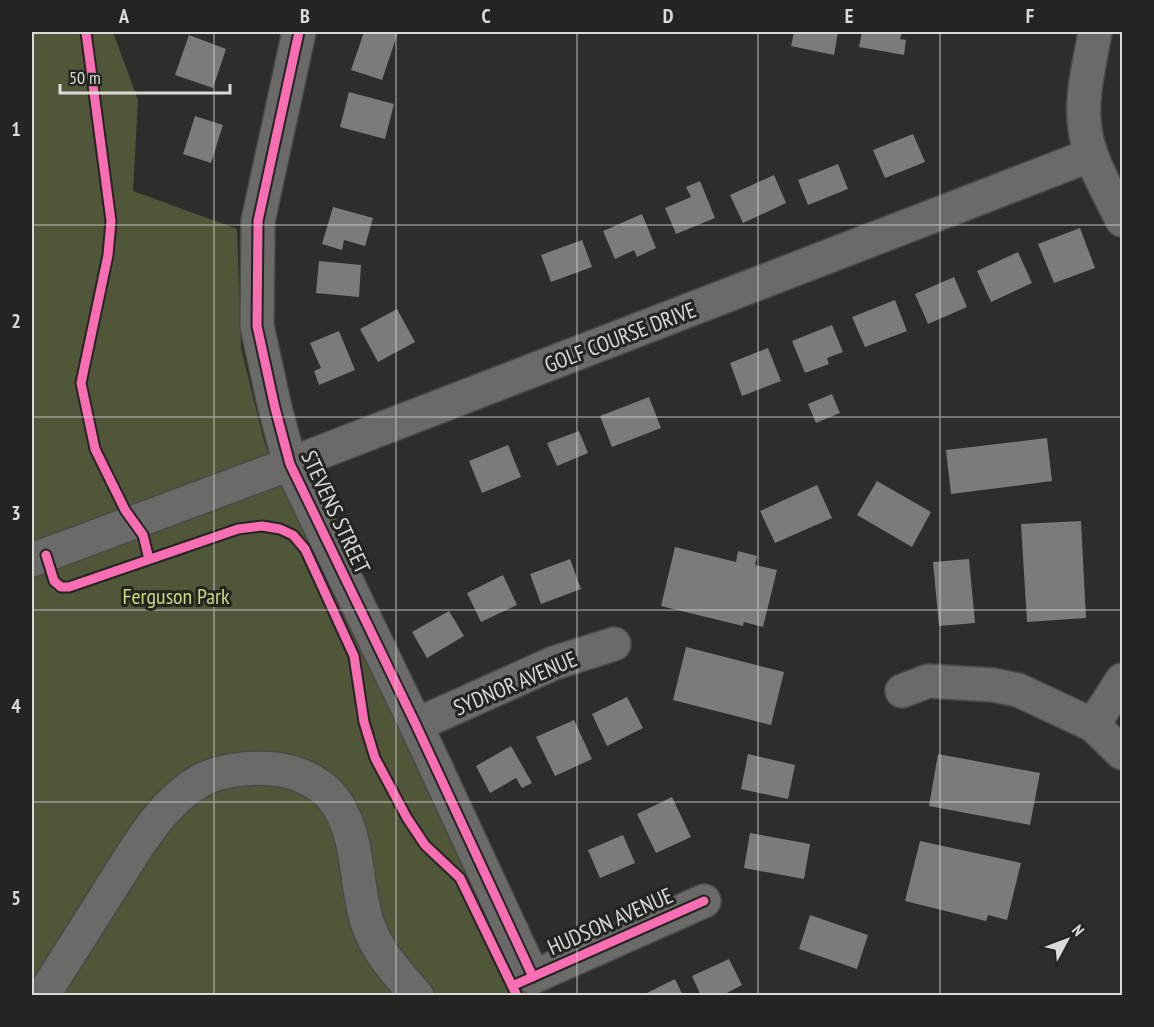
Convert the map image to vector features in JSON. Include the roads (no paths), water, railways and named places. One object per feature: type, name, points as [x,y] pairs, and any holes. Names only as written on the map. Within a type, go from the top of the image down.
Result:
[{"type":"street","name":"STEVENS STREET","points":[[299,32],[258,221],[257,326],[290,464],[416,725],[533,977]]},
{"type":"street","points":[[1095,32],[1083,107],[1084,130],[1091,155],[1122,220]]},
{"type":"street","name":"GOLF COURSE DRIVE","points":[[32,560],[290,464],[1091,155]]},
{"type":"street","name":"SYDNOR AVENUE","points":[[416,725],[554,663],[614,644]]},
{"type":"street","points":[[902,691],[928,681],[993,685],[1018,690],[1043,699],[1093,725],[1122,753]]},
{"type":"street","points":[[1093,725],[1122,681]]},
{"type":"street","points":[[43,996],[136,847],[169,808],[200,781],[218,773],[270,769],[291,771],[307,778],[337,804],[354,844],[363,904],[377,945],[417,996]]},
{"type":"street","name":"HUDSON AVENUE","points":[[533,977],[704,901]]},
{"type":"park label","name":"Ferguson Park","points":[[176,596]]}]
